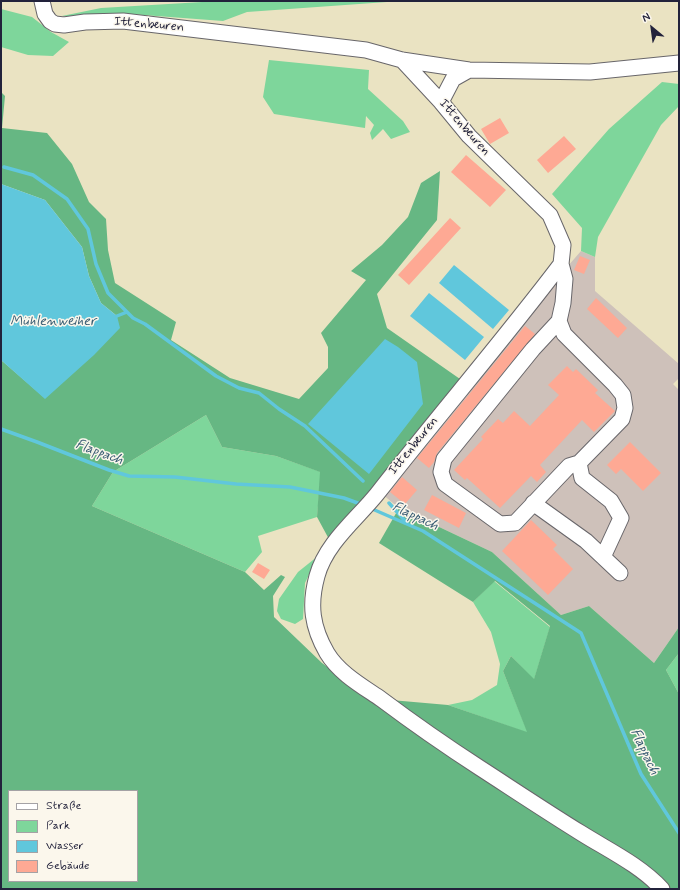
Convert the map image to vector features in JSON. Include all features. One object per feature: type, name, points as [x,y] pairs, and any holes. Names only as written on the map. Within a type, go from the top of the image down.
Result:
[{"type":"street","name":"Ittenbeuren","points":[[42,1],[45,14],[50,21],[55,24],[64,25],[85,22],[124,21],[366,50],[402,60],[441,102],[469,136],[550,215],[563,245],[561,264],[373,498],[329,548],[317,575],[312,603],[314,620],[317,633],[327,654],[334,663],[356,682],[424,730],[631,864],[662,889]]},
{"type":"street","points":[[402,60],[469,70],[590,72],[679,63]]},
{"type":"street","points":[[441,102],[452,79],[469,70]]},
{"type":"street","points":[[559,321],[533,349],[444,459],[440,472],[445,484],[500,524],[515,523],[569,466],[579,463],[622,419],[624,408],[622,396],[615,385],[564,334],[559,321],[565,279],[561,264]]},
{"type":"street","points":[[579,463],[582,478],[611,501],[620,518],[603,557]]},
{"type":"street","points":[[534,503],[586,541],[620,573]]},
{"type":"shaded area","points":[[581,251],[595,257],[595,291],[679,364],[679,378],[673,384],[679,390],[679,627],[654,663],[589,606],[561,615],[492,552],[399,508],[382,494]]},
{"type":"green space","points":[[219,1],[401,1],[247,12],[223,21],[130,14],[71,17],[62,16],[101,8]]},
{"type":"green space","points":[[1,9],[32,17],[51,32],[69,42],[53,56],[28,55],[1,47]]},
{"type":"green space","points":[[269,60],[369,70],[368,89],[403,121],[410,132],[391,139],[383,129],[372,140],[370,133],[374,125],[366,116],[365,128],[274,114],[263,97]]},
{"type":"green space","points":[[662,82],[679,84],[679,106],[661,125],[598,237],[595,257],[581,251],[582,228],[552,194],[609,129]]},
{"type":"green space","points":[[1,92],[5,96],[2,128],[47,133],[72,164],[89,202],[106,219],[108,250],[115,283],[176,322],[171,340],[230,378],[299,399],[328,368],[328,347],[321,333],[366,280],[351,271],[382,245],[408,217],[421,183],[440,171],[437,220],[377,294],[387,328],[460,379],[330,541],[317,517],[320,472],[276,456],[222,447],[206,415],[113,472],[92,506],[245,572],[264,590],[281,575],[285,577],[273,596],[274,617],[322,663],[368,698],[448,705],[527,732],[503,671],[511,656],[534,679],[550,626],[495,581],[473,602],[379,543],[399,508],[492,552],[561,615],[589,606],[654,663],[679,627],[679,653],[666,670],[679,694],[679,889],[1,889],[1,360],[45,398],[117,316],[101,303],[89,276],[82,247],[45,200],[1,184]]},
{"type":"green space","points":[[206,415],[222,447],[276,456],[321,472],[317,517],[258,536],[262,552],[245,572],[92,506],[113,472]]},
{"type":"green space","points":[[318,556],[305,583],[303,619],[295,624],[281,619],[277,611],[279,599],[298,572]]},
{"type":"green space","points":[[494,581],[550,627],[534,680],[511,656],[503,671],[528,733],[448,705],[472,700],[497,685],[500,664],[491,632],[473,602]]},
{"type":"green space","points":[[679,653],[679,694],[666,670]]},
{"type":"water","name":"Mühlenweiher","points":[[1,184],[45,200],[82,247],[89,276],[101,303],[117,316],[120,328],[94,355],[45,399],[1,360]]},
{"type":"water","points":[[454,265],[509,310],[493,329],[439,283]]},
{"type":"water","points":[[429,293],[484,337],[465,360],[410,316]]},
{"type":"water","points":[[385,339],[417,362],[423,404],[369,474],[308,424]]},
{"type":"building","points":[[500,118],[509,133],[490,144],[481,129]]},
{"type":"building","points":[[564,136],[576,149],[548,173],[537,160]]},
{"type":"building","points":[[466,155],[506,190],[490,207],[451,172]]},
{"type":"building","points":[[450,218],[461,228],[409,285],[398,275]]},
{"type":"building","points":[[580,256],[590,260],[584,274],[574,270]]},
{"type":"building","points":[[596,298],[627,328],[618,338],[587,309]]},
{"type":"building","points":[[525,326],[535,334],[437,453],[434,462],[429,468],[417,458]]},
{"type":"building","points":[[567,366],[573,372],[576,369],[598,390],[595,393],[615,411],[594,432],[582,420],[540,465],[546,472],[537,482],[531,476],[500,508],[467,478],[465,480],[454,470],[483,439],[481,437],[498,419],[503,423],[514,411],[530,426],[559,395],[548,385]]},
{"type":"building","points":[[630,442],[661,473],[643,491],[621,469],[616,474],[607,465]]},
{"type":"building","points":[[402,477],[417,490],[405,504],[390,492]]},
{"type":"building","points":[[432,495],[466,513],[459,528],[424,510]]},
{"type":"building","points":[[531,520],[557,545],[553,549],[573,569],[548,595],[502,551]]},
{"type":"building","points":[[258,563],[270,570],[264,579],[252,572]]},
{"type":"waterway","points":[[4,167],[33,175],[67,199],[88,229],[96,264],[108,293],[133,318],[145,324],[216,376],[239,388],[259,393],[279,409],[305,426],[363,481]]},
{"type":"waterway","points":[[117,316],[127,312]]},
{"type":"waterway","name":"Flappach","points":[[1,429],[109,470],[129,476],[175,477],[236,484],[290,487],[344,498],[363,505]]},
{"type":"waterway","points":[[389,503],[407,523]]},
{"type":"waterway","name":"Flappach","points":[[370,508],[423,531],[581,633],[641,774],[679,833]]}]
